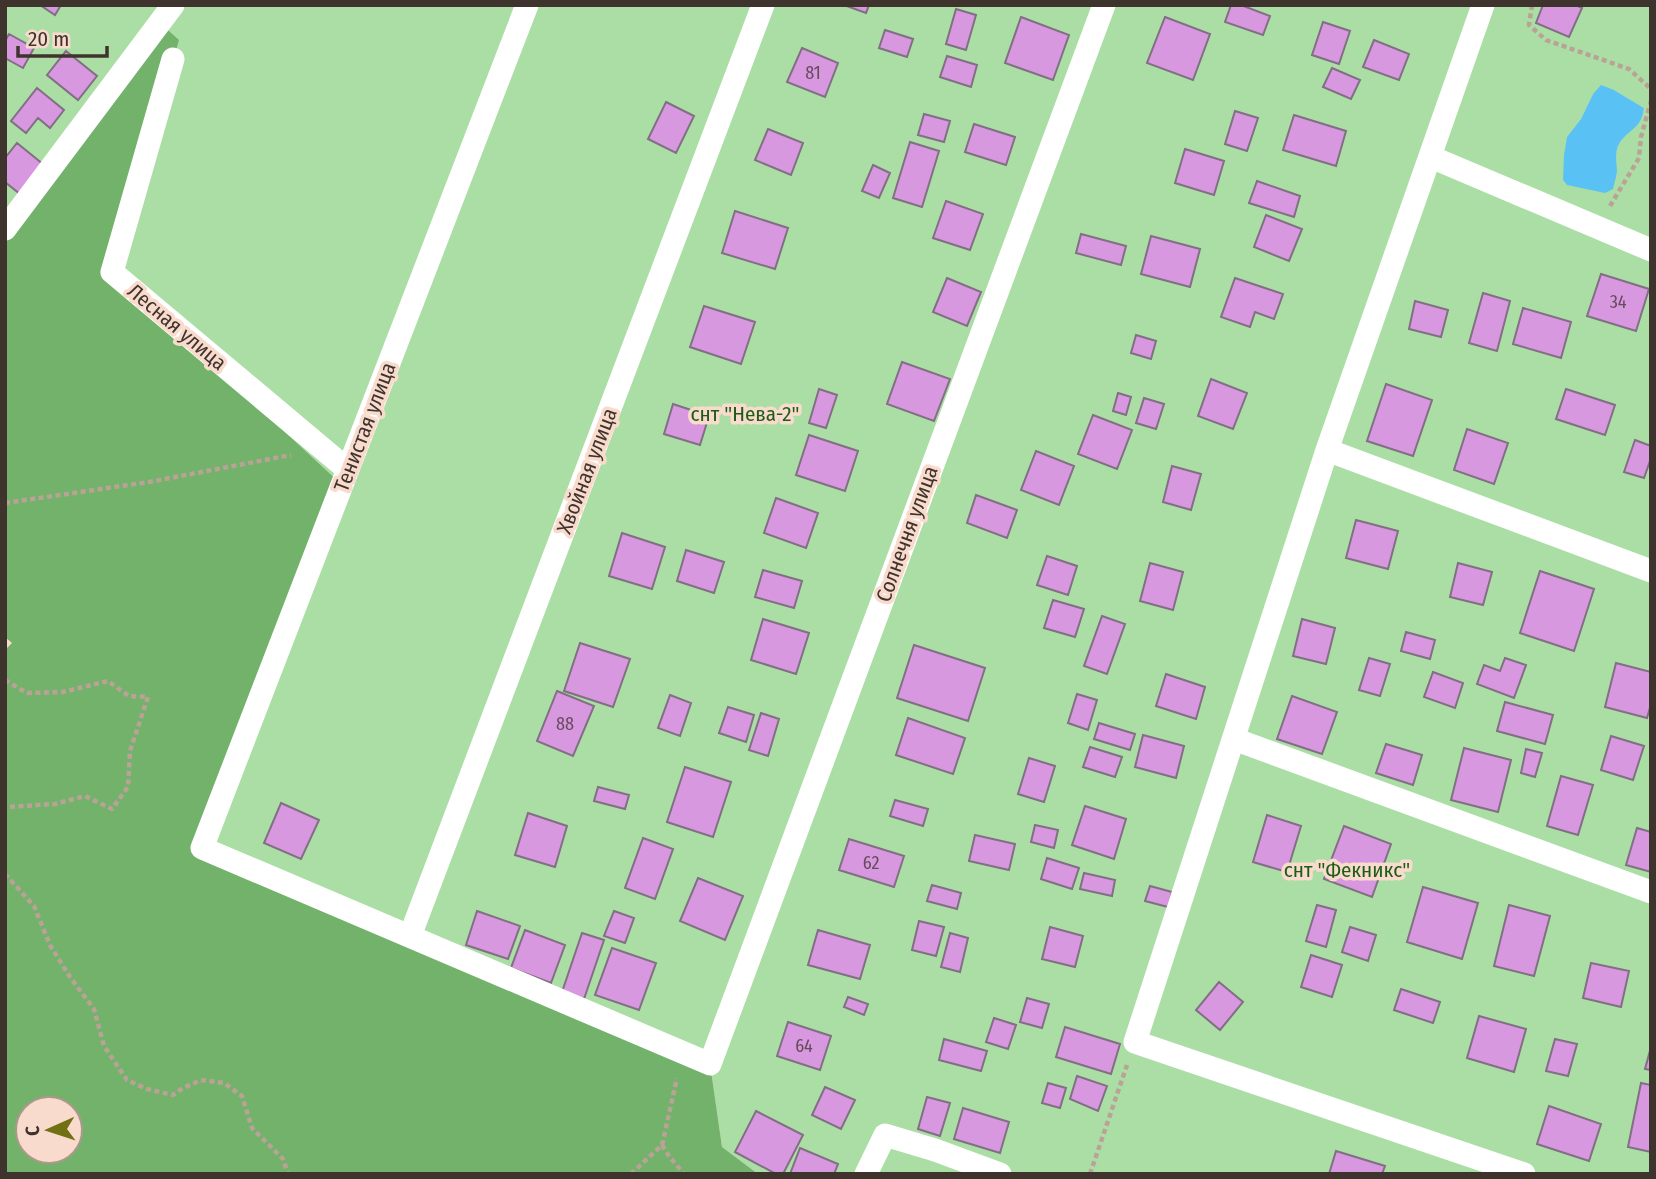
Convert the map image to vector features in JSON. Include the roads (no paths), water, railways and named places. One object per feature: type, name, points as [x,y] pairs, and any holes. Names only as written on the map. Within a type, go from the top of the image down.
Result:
[{"type":"street","points":[[5,229],[173,5]]},
{"type":"street","name":"Тенистая улица","points":[[410,936],[202,849],[527,5]]},
{"type":"street","name":"Хвойная улица","points":[[410,936],[763,5]]},
{"type":"street","name":"Солнечня улица","points":[[410,936],[710,1064],[1104,5]]},
{"type":"street","points":[[1483,5],[1327,450],[1135,1042],[1524,1174]]},
{"type":"street","name":"Лесная улица","points":[[173,59],[113,272],[348,470]]},
{"type":"street","points":[[1431,157],[1651,250]]},
{"type":"street","points":[[1327,450],[1651,571]]},
{"type":"street","points":[[1234,739],[1651,892]]},
{"type":"street","points":[[866,1174],[884,1135],[1000,1174]]},
{"type":"water","points":[[1601,85],[1644,108],[1638,125],[1617,147],[1617,172],[1613,189],[1605,193],[1567,185],[1563,180],[1567,137]]},
{"type":"park label","name":"снт \"Нева-2\"","points":[[745,414]]},
{"type":"park label","name":"снт \"Фекникс\"","points":[[1347,870]]}]
